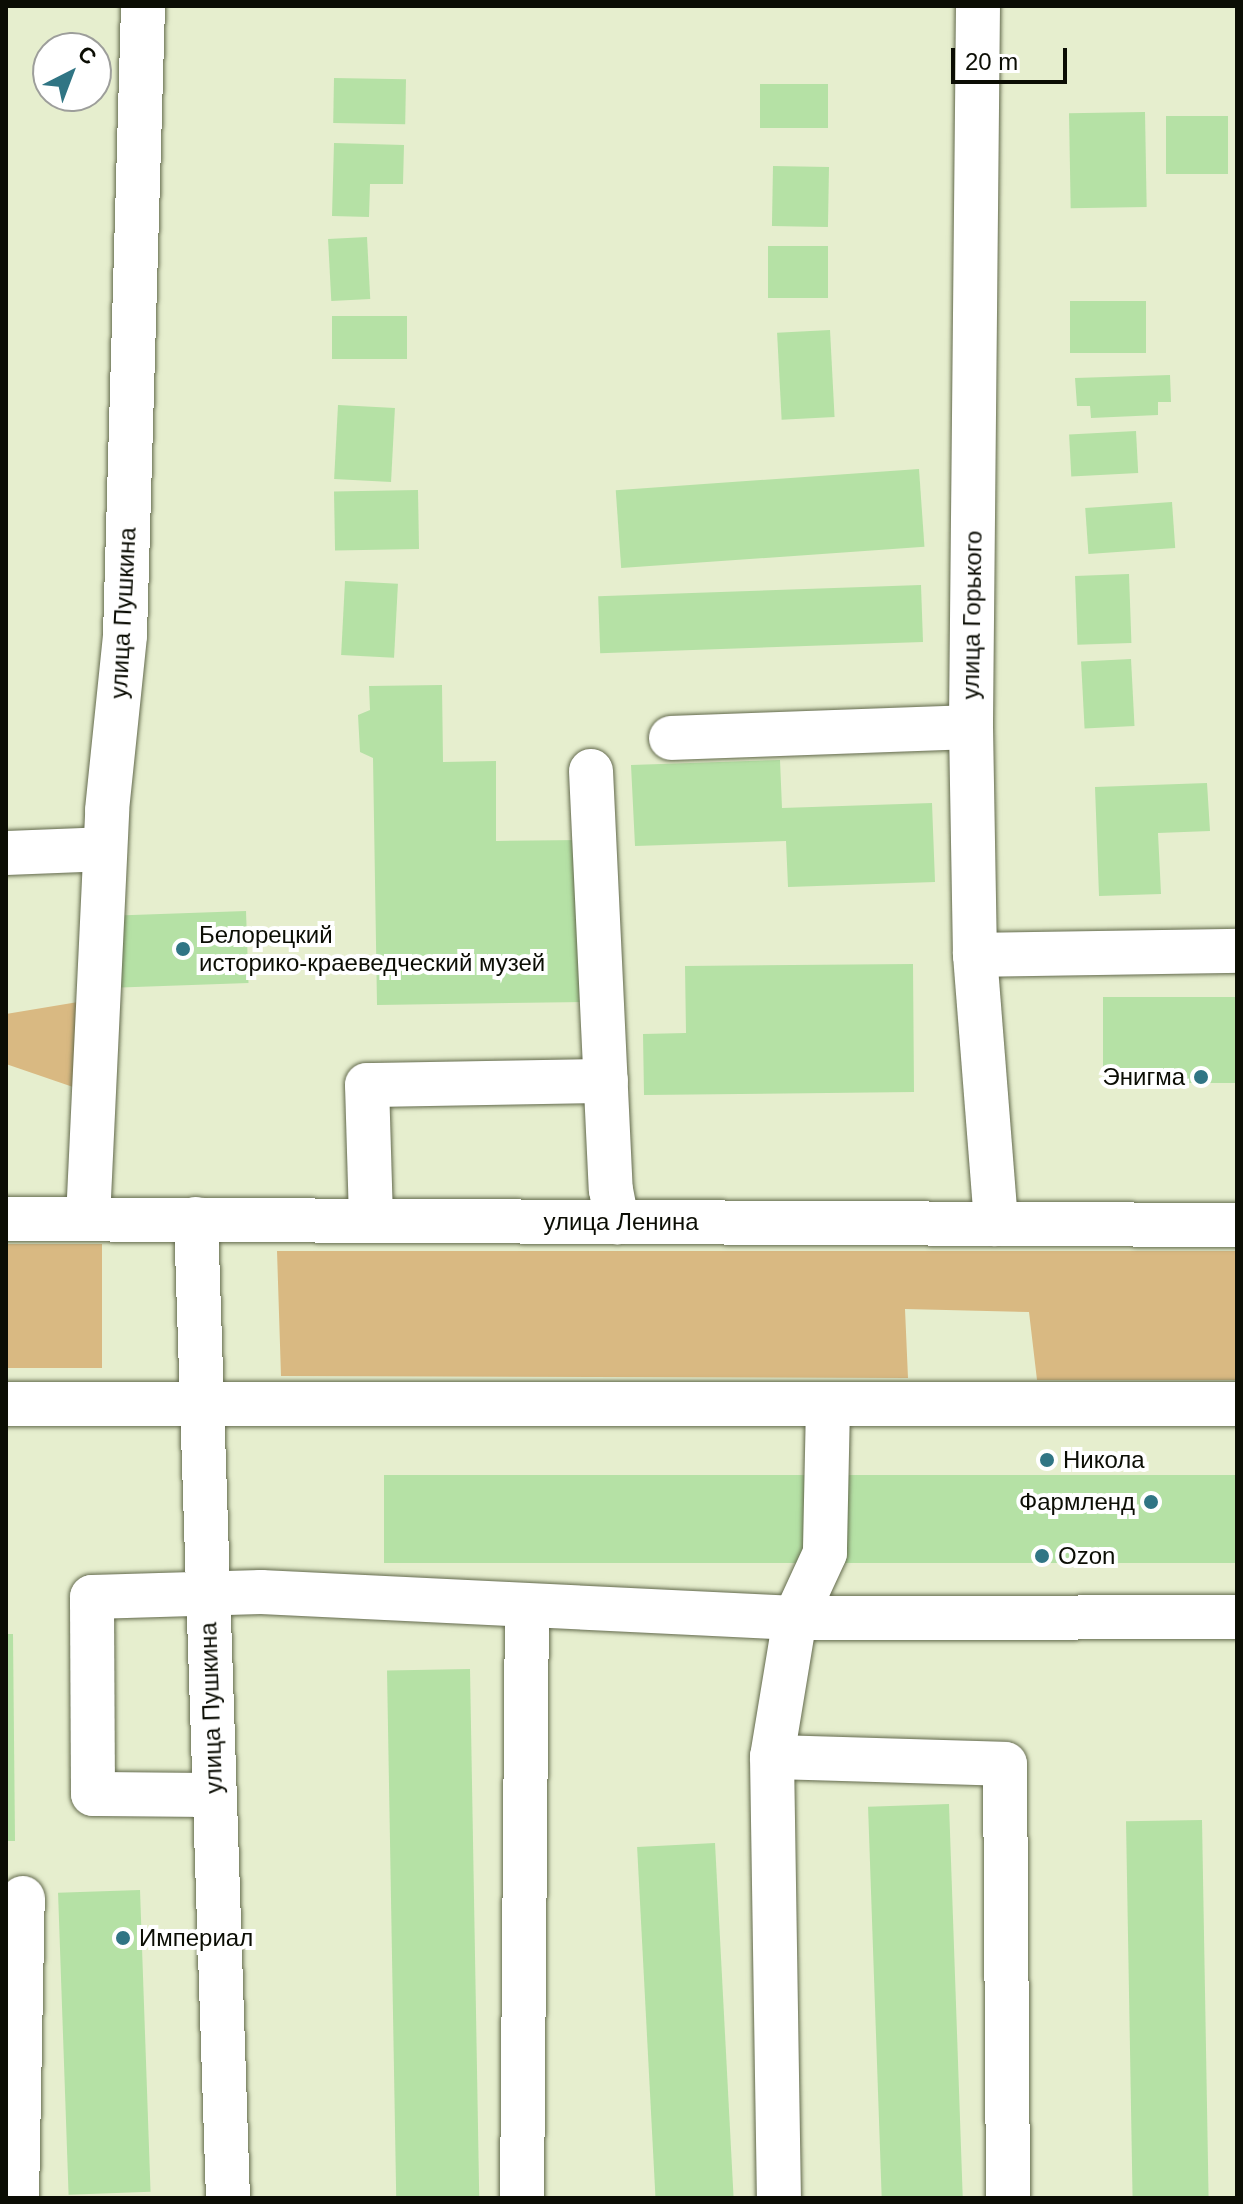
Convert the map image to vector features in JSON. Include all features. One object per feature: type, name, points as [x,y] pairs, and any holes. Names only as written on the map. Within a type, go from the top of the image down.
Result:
[{"type":"main road","name":"улица Пушкина","points":[[88,1219],[105,849],[125,635],[143,6]]},
{"type":"main road","name":"улица Горького","points":[[978,6],[971,727],[975,955],[996,1224]]},
{"type":"main road","points":[[671,738],[971,727]]},
{"type":"main road","points":[[591,771],[606,1081],[617,1222]]},
{"type":"main road","points":[[6,853],[105,849]]},
{"type":"main road","points":[[975,955],[1237,951]]},
{"type":"main road","points":[[371,1219],[367,1085],[606,1081]]},
{"type":"main road","name":"улица Ленина","points":[[6,1219],[1237,1225]]},
{"type":"main road","name":"улица Пушкина","points":[[196,1219],[199,1406],[228,2198]]},
{"type":"main road","points":[[6,1404],[1237,1404]]},
{"type":"main road","points":[[779,2198],[772,1757],[795,1618],[825,1553],[828,1405]]},
{"type":"main road","points":[[214,1795],[93,1794],[92,1597],[206,1592],[795,1618],[1237,1617]]},
{"type":"main road","points":[[522,2198],[527,1606]]},
{"type":"main road","points":[[772,1757],[1005,1764],[1008,2198]]},
{"type":"main road","points":[[17,2198],[12,2140],[23,1898]]},
{"type":"shaded area","points":[[78,1002],[73,1087],[6,1064],[6,1014]]},
{"type":"shaded area","points":[[6,1244],[102,1244],[102,1368],[6,1368]]},
{"type":"shaded area","points":[[277,1251],[1237,1251],[1237,1380],[1037,1380],[1029,1312],[905,1309],[908,1378],[281,1376]]},
{"type":"building","points":[[334,78],[406,79],[405,124],[333,123]]},
{"type":"building","points":[[760,84],[828,84],[828,128],[760,128]]},
{"type":"building","points":[[1145,112],[1147,207],[1071,208],[1069,113]]},
{"type":"building","points":[[1166,116],[1228,116],[1228,174],[1166,174]]},
{"type":"building","points":[[334,143],[404,145],[403,184],[370,184],[369,217],[332,216]]},
{"type":"building","points":[[773,166],[829,167],[828,227],[772,226]]},
{"type":"building","points":[[367,237],[370,299],[331,301],[328,239]]},
{"type":"building","points":[[768,246],[828,246],[828,298],[768,298]]},
{"type":"building","points":[[1070,301],[1146,301],[1146,353],[1070,353]]},
{"type":"building","points":[[332,316],[407,316],[407,359],[332,359]]},
{"type":"building","points":[[830,330],[835,417],[782,420],[777,333]]},
{"type":"building","points":[[1170,375],[1171,402],[1158,402],[1158,415],[1091,418],[1090,406],[1077,406],[1075,378]]},
{"type":"building","points":[[338,405],[395,408],[391,482],[334,479]]},
{"type":"building","points":[[1136,431],[1138,473],[1071,476],[1069,435]]},
{"type":"building","points":[[919,469],[924,547],[621,568],[616,490]]},
{"type":"building","points":[[418,490],[419,549],[335,550],[334,491]]},
{"type":"building","points":[[1172,502],[1175,548],[1088,554],[1085,508]]},
{"type":"building","points":[[1129,574],[1131,643],[1077,645],[1075,576]]},
{"type":"building","points":[[345,581],[398,584],[394,658],[341,655]]},
{"type":"building","points":[[921,585],[923,642],[600,653],[598,596]]},
{"type":"building","points":[[1131,659],[1135,726],[1085,729],[1081,662]]},
{"type":"building","points":[[442,685],[443,762],[496,761],[496,841],[582,840],[585,1002],[377,1005],[373,758],[360,752],[358,715],[370,710],[369,686]]},
{"type":"building","points":[[780,760],[782,808],[932,803],[935,882],[788,887],[786,841],[635,846],[631,765]]},
{"type":"building","points":[[1207,783],[1210,831],[1158,833],[1161,894],[1099,896],[1095,787]]},
{"type":"building","name":"Белорецкий историко-краеведческий музей","points":[[246,911],[249,983],[121,987],[118,915]]},
{"type":"building","points":[[913,964],[914,1092],[644,1095],[643,1034],[686,1033],[685,966]]},
{"type":"building","points":[[1103,997],[1237,997],[1237,1083],[1103,1083]]},
{"type":"building","points":[[384,1475],[1237,1475],[1237,1563],[384,1563]]},
{"type":"building","points":[[6,1634],[13,1634],[15,1841],[6,1841]]},
{"type":"building","points":[[470,1669],[479,2198],[396,2198],[387,1670]]},
{"type":"building","points":[[949,1804],[963,2198],[882,2198],[868,1807]]},
{"type":"building","points":[[1202,1820],[1209,2198],[1133,2198],[1126,1821]]},
{"type":"building","points":[[715,1843],[734,2198],[655,2198],[637,1847]]},
{"type":"building","points":[[140,1890],[151,2192],[69,2195],[58,1893]]},
{"type":"place","name":"Белорецкий историко-краеведческий музей","points":[[183,949]]},
{"type":"place","name":"Энигма","points":[[1201,1077]]},
{"type":"place","name":"Никола","points":[[1047,1460]]},
{"type":"place","name":"Фармленд","points":[[1151,1502]]},
{"type":"place","name":"Ozon","points":[[1042,1556]]},
{"type":"place","name":"Империал","points":[[123,1938]]}]
